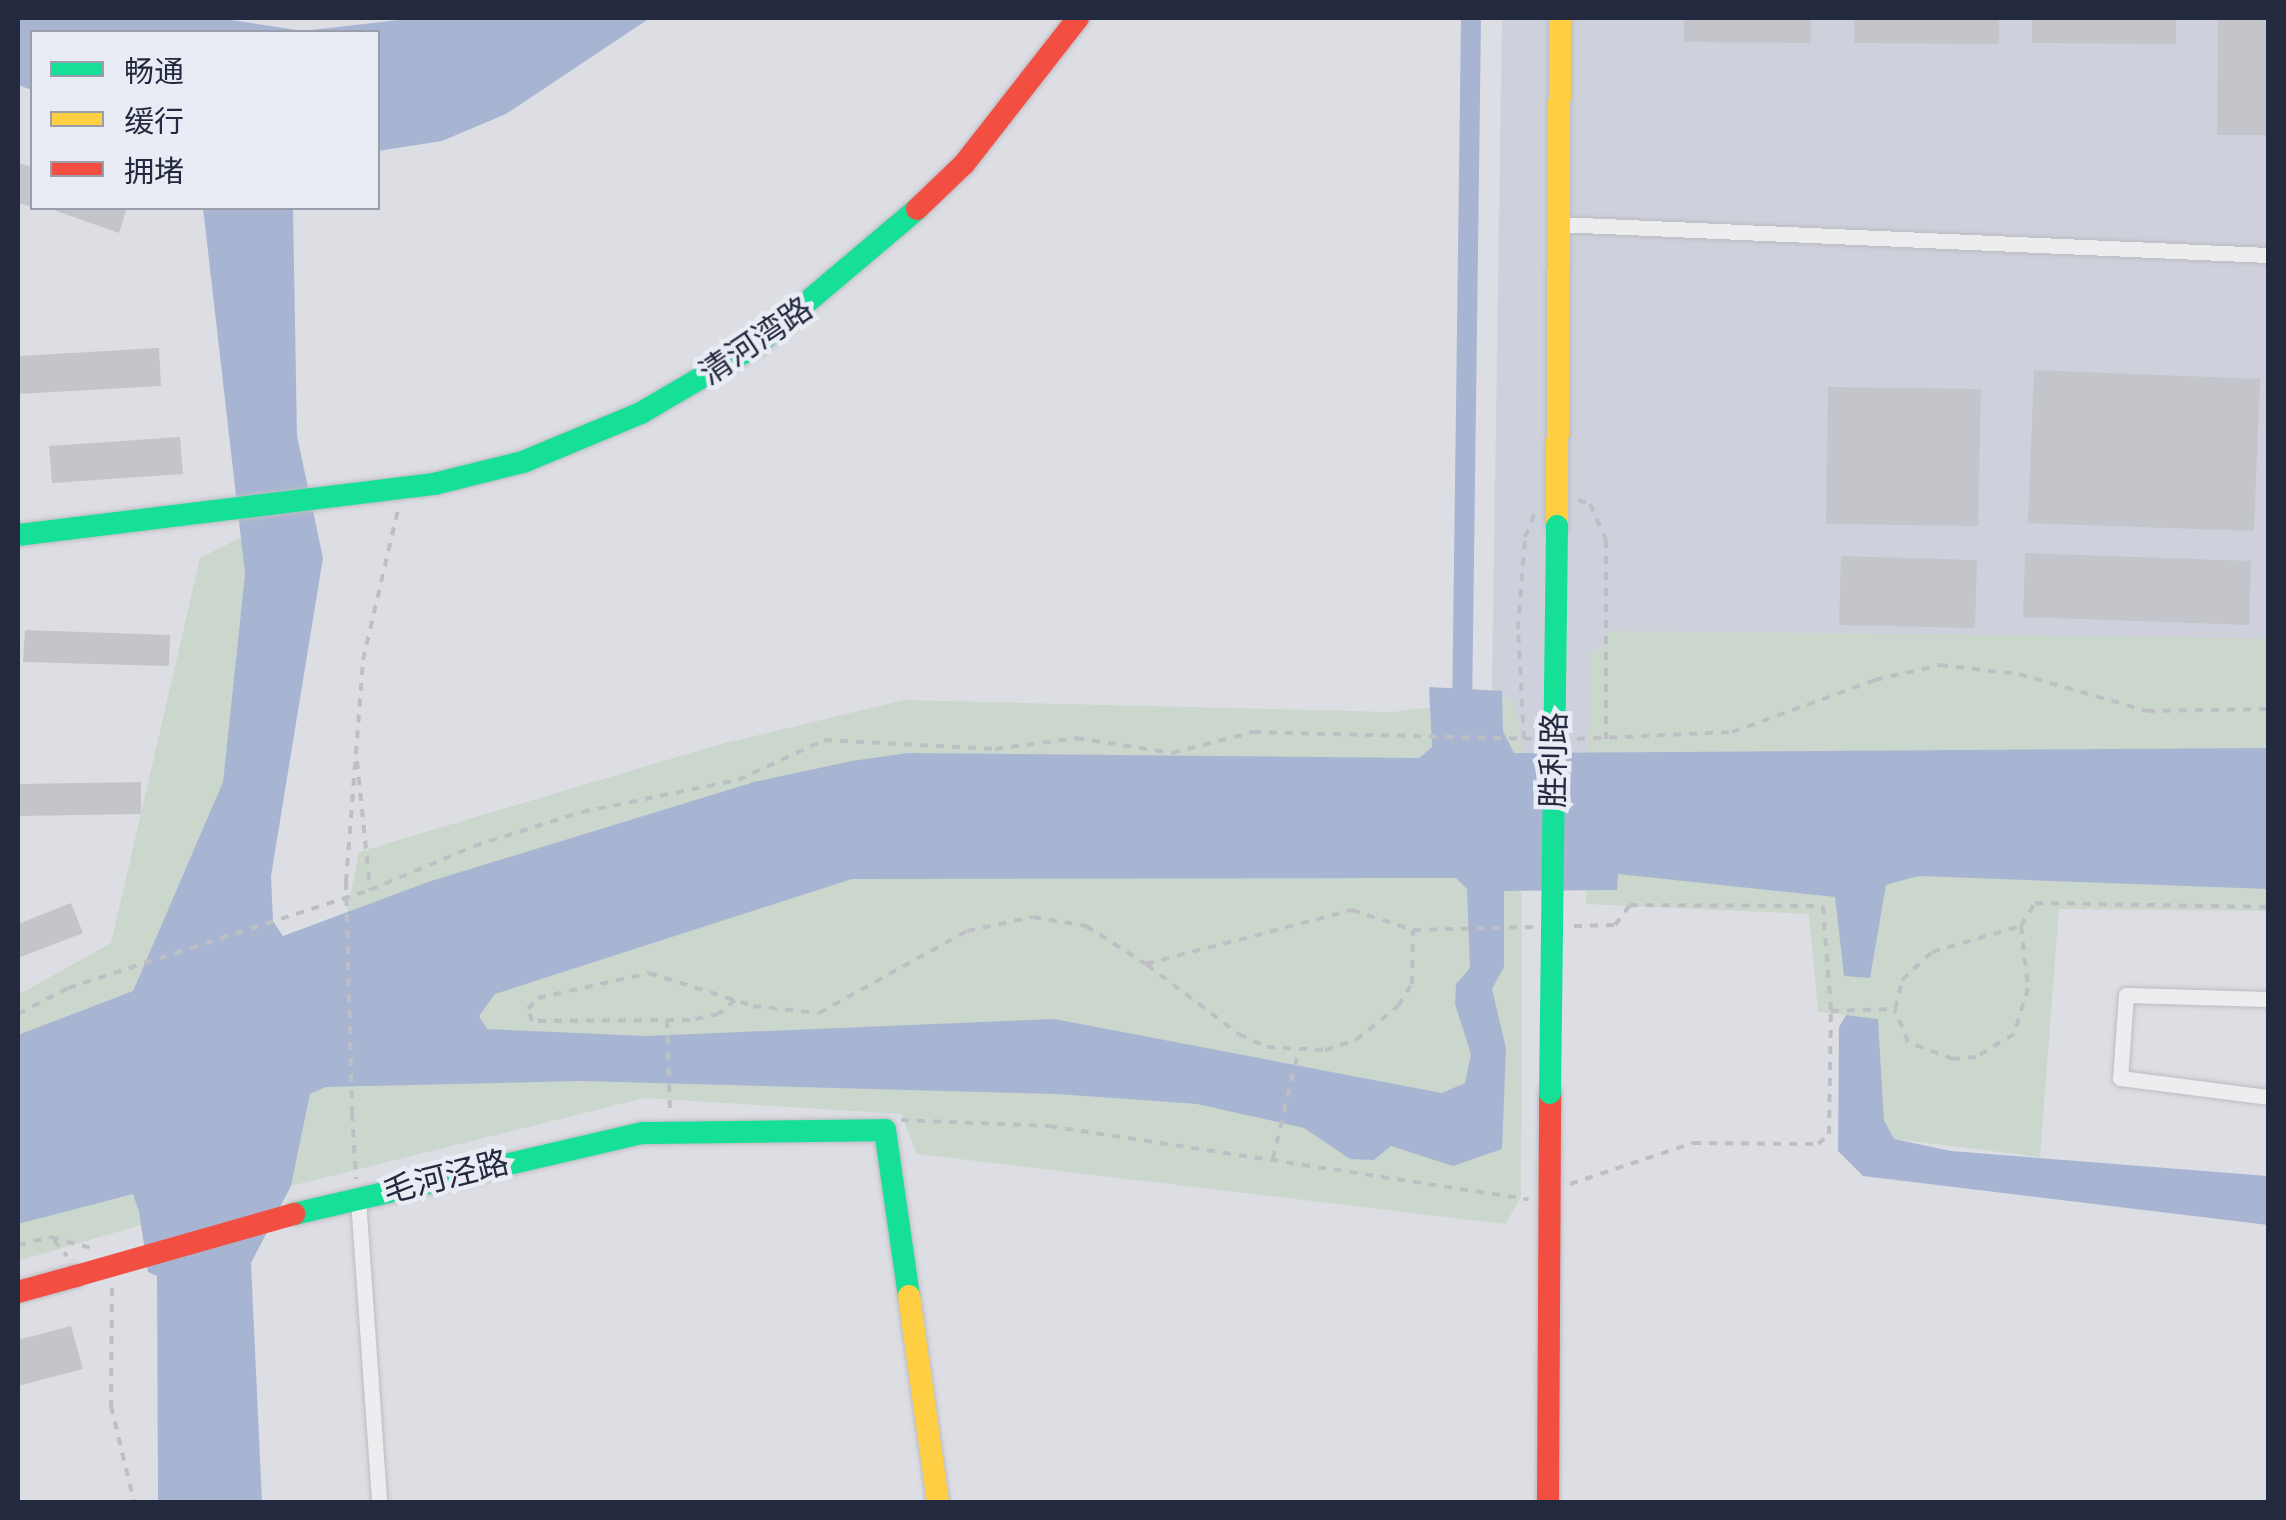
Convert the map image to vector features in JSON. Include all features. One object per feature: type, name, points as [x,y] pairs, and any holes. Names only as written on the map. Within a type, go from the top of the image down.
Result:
[{"type":"street","name":"清河湾路","points":[[18,535],[222,515],[396,490],[583,440],[754,346],[855,269],[952,176],[1078,18]]},
{"type":"street","name":"胜利路","points":[[1548,1502],[1560,18]]},
{"type":"street","points":[[1558,224],[2268,256]]},
{"type":"street","points":[[2268,999],[2126,995],[2120,1078],[2268,1096]]},
{"type":"street","name":"毛河泾路","points":[[18,1292],[294,1214],[671,1130],[884,1130]]},
{"type":"street","points":[[884,1130],[938,1502]]},
{"type":"street","points":[[358,1199],[379,1502]]},
{"type":"path","points":[[358,1199],[346,882],[370,614],[400,527],[396,490]]},
{"type":"path","points":[[1524,739],[1517,691],[1526,537],[1539,503],[1557,491],[1590,504],[1606,540],[1606,739],[1732,732],[1875,680],[1940,666],[2019,674],[2147,711],[2268,709]]},
{"type":"path","points":[[18,1014],[125,968],[370,890],[582,812],[738,780],[824,740],[995,749],[1076,738],[1172,753],[1253,732],[1503,739]]},
{"type":"path","points":[[355,751],[370,890]]},
{"type":"path","points":[[2021,926],[1932,952],[1902,980],[1895,1009],[1908,1042],[1928,1056],[1976,1058],[1998,1047],[2025,1018],[2021,926],[2035,903],[2268,906]]},
{"type":"path","points":[[1560,926],[1614,925],[1630,905],[1822,906],[1831,1011],[1829,1134],[1818,1144],[1692,1143],[1594,1177]]},
{"type":"path","points":[[1146,964],[1352,910],[1414,930],[1542,927]]},
{"type":"path","points":[[735,1000],[720,1014],[667,1020],[532,1021],[528,1009],[538,998],[622,974],[649,972],[735,1000],[820,1014],[966,931],[1033,917],[1086,926],[1146,964],[1239,1034],[1298,1050],[1356,1040],[1398,1006],[1412,984],[1414,930]]},
{"type":"path","points":[[1831,1011],[1895,1009]]},
{"type":"path","points":[[667,1020],[671,1130]]},
{"type":"path","points":[[1273,1159],[1298,1050]]},
{"type":"path","points":[[884,1130],[908,1115],[944,1118],[1273,1159],[1518,1202]]},
{"type":"path","points":[[51,1237],[76,1276]]},
{"type":"path","points":[[18,1245],[51,1237],[104,1255]]},
{"type":"path","points":[[108,1272],[112,1406],[134,1502]]},
{"type":"shaded area","points":[[1502,18],[2268,18],[2268,748],[1617,757],[1491,752]]},
{"type":"shaded area","points":[[242,537],[245,575],[223,782],[133,992],[133,1182],[141,1225],[18,1261],[18,995],[111,943],[200,558]]},
{"type":"shaded area","points":[[1605,631],[2268,638],[2268,911],[2059,909],[2040,1157],[1894,1139],[1884,1120],[1878,1019],[1818,1012],[1809,914],[1586,904],[1590,650],[1604,648]]},
{"type":"shaded area","points":[[1513,697],[1522,741],[1521,1198],[1505,1224],[917,1154],[901,1114],[645,1098],[291,1186],[359,852],[717,745],[904,700],[1392,712]]},
{"type":"water","points":[[18,18],[218,18],[296,30],[30,30],[30,89],[18,85]]},
{"type":"water","points":[[416,18],[650,18],[506,114],[442,141],[380,151],[380,30],[312,30]]},
{"type":"water","points":[[203,210],[293,210],[297,436],[323,558],[271,876],[273,921],[283,936],[428,882],[754,782],[852,761],[908,753],[1419,758],[1432,747],[1429,687],[1502,691],[1503,731],[1514,753],[2268,748],[2268,889],[1918,876],[1886,885],[1870,978],[1844,976],[1835,897],[1618,874],[1617,890],[1504,891],[1504,967],[1492,989],[1506,1048],[1502,1149],[1453,1166],[1391,1146],[1374,1160],[1350,1159],[1304,1128],[1197,1104],[1056,1094],[580,1081],[326,1087],[310,1094],[291,1186],[251,1263],[262,1502],[158,1502],[157,1276],[148,1272],[139,1212],[133,1194],[18,1224],[18,1035],[133,991],[223,782],[245,574]],"holes":[[[1456,878],[1467,889],[1470,968],[1456,984],[1455,1004],[1471,1054],[1465,1083],[1442,1093],[1054,1019],[646,1036],[487,1029],[479,1016],[495,994],[852,879]]]},
{"type":"water","points":[[1846,1015],[1878,1019],[1884,1120],[1894,1139],[1951,1151],[2268,1176],[2268,1225],[1863,1176],[1838,1151],[1839,1027]]},
{"type":"building","points":[[1684,18],[1811,18],[1811,43],[1684,42]]},
{"type":"building","points":[[1855,18],[1999,18],[1999,44],[1854,43]]},
{"type":"building","points":[[2032,18],[2176,18],[2176,44],[2032,43]]},
{"type":"building","points":[[2218,18],[2268,18],[2268,135],[2217,135]]},
{"type":"building","points":[[18,163],[30,166],[30,206],[18,203]]},
{"type":"building","points":[[54,210],[126,210],[119,233]]},
{"type":"building","points":[[159,348],[161,386],[18,394],[18,356]]},
{"type":"building","points":[[2034,370],[2260,379],[2254,531],[2028,523]]},
{"type":"building","points":[[1828,387],[1981,389],[1978,526],[1826,524]]},
{"type":"building","points":[[180,437],[183,474],[52,483],[49,446]]},
{"type":"building","points":[[2025,553],[2251,561],[2249,625],[2023,617]]},
{"type":"building","points":[[1841,556],[1977,560],[1975,628],[1839,625]]},
{"type":"building","points":[[25,630],[170,635],[169,666],[23,662]]},
{"type":"building","points":[[141,782],[141,814],[18,816],[18,784]]},
{"type":"building","points":[[71,903],[83,933],[18,958],[18,924]]},
{"type":"building","points":[[71,1326],[83,1369],[18,1386],[18,1340]]},
{"type":"waterway","points":[[1462,715],[1471,18]]},
{"type":"traffic: fast","points":[[18,535],[434,484],[523,462],[641,413],[755,346],[917,209]]},
{"type":"traffic: fast","points":[[1550,1093],[1557,526]]},
{"type":"traffic: fast","points":[[294,1214],[643,1133],[885,1130],[909,1296]]},
{"type":"traffic: slow","points":[[1557,526],[1560,18]]},
{"type":"traffic: slow","points":[[909,1296],[938,1502]]},
{"type":"traffic: jam","points":[[917,209],[964,164],[1078,18]]},
{"type":"traffic: jam","points":[[1548,1502],[1550,1093]]},
{"type":"traffic: jam","points":[[76,1276],[294,1214]]},
{"type":"traffic: jam","points":[[18,1292],[76,1276]]}]
